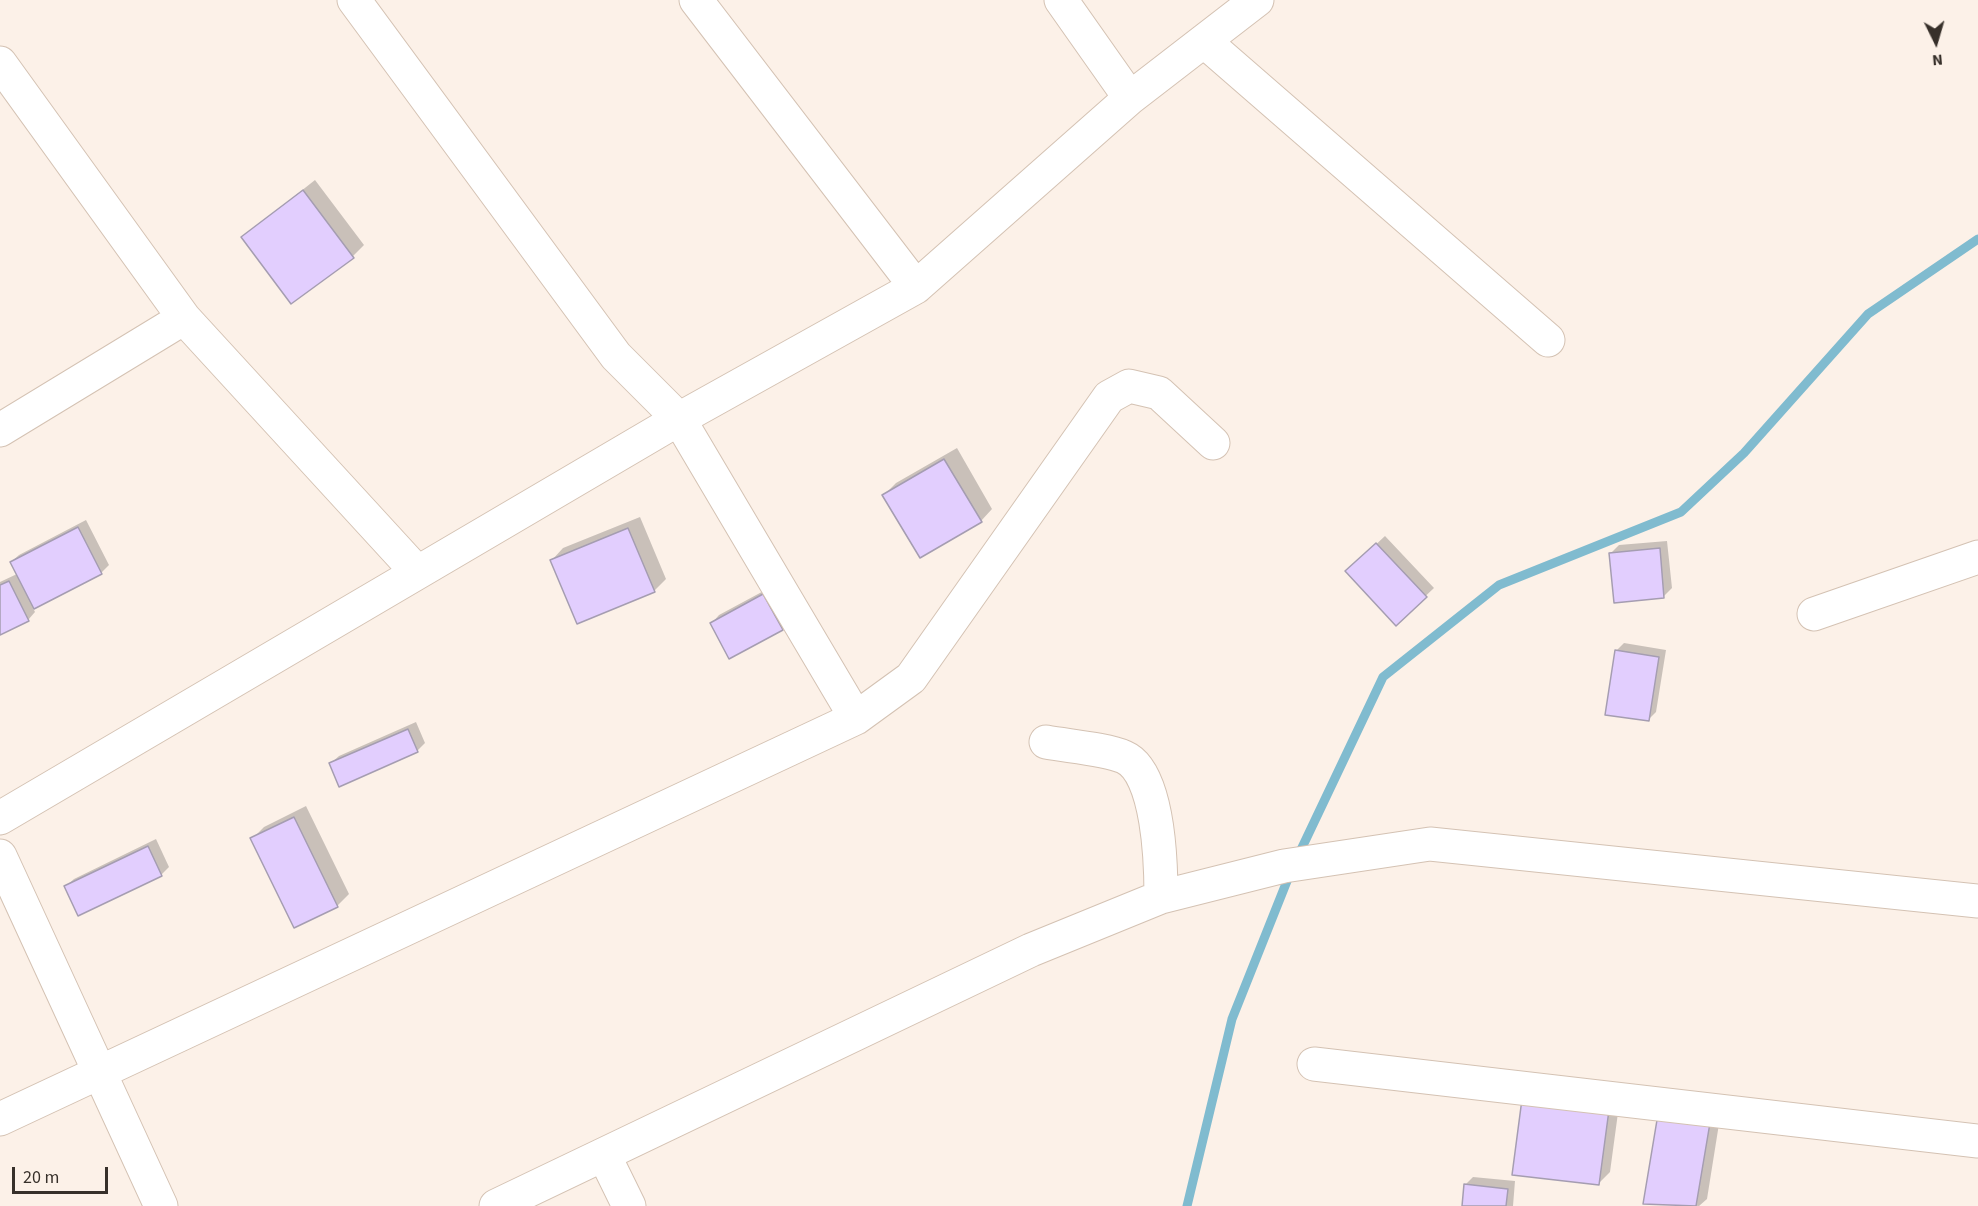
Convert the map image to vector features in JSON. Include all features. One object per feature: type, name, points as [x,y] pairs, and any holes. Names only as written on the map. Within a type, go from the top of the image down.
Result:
[{"type":"street","points":[[354,0],[616,356],[679,419],[856,718]]},
{"type":"street","points":[[696,0],[916,287]]},
{"type":"street","points":[[1061,0],[1130,98]]},
{"type":"street","points":[[0,818],[679,419],[916,287],[1130,98],[1257,0]]},
{"type":"street","points":[[1204,40],[1548,340]]},
{"type":"street","points":[[0,63],[184,318],[417,572]]},
{"type":"street","points":[[0,430],[184,318]]},
{"type":"street","points":[[0,1119],[856,718],[911,678],[1109,397],[1129,386],[1159,393],[1213,443]]},
{"type":"street","points":[[1814,614],[1978,557]]},
{"type":"street","points":[[1046,742],[1125,758],[1142,775],[1161,847],[1161,897]]},
{"type":"street","points":[[496,1206],[1031,950],[1161,897],[1284,866],[1430,844],[1978,901]]},
{"type":"street","points":[[0,856],[161,1206]]},
{"type":"street","points":[[1314,1064],[1978,1141]]},
{"type":"street","points":[[604,1155],[629,1206]]},
{"type":"building","points":[[303,190],[354,258],[291,304],[241,237]]},
{"type":"building","points":[[944,459],[982,522],[920,558],[882,495]]},
{"type":"building","points":[[78,527],[102,574],[34,609],[10,562]]},
{"type":"building","points":[[628,528],[655,592],[577,624],[550,560]]},
{"type":"building","points":[[1376,543],[1427,597],[1396,626],[1345,571]]},
{"type":"building","points":[[1660,548],[1664,598],[1614,603],[1609,553]]},
{"type":"building","points":[[9,581],[29,621],[0,635],[0,585]]},
{"type":"building","points":[[763,594],[783,630],[729,659],[710,623]]},
{"type":"building","points":[[1615,650],[1659,657],[1649,721],[1605,715]]},
{"type":"building","points":[[408,729],[418,752],[339,787],[329,763]]},
{"type":"building","points":[[294,817],[338,907],[294,928],[250,838]]},
{"type":"building","points":[[148,846],[162,876],[78,916],[64,886]]},
{"type":"building","points":[[1522,1099],[1609,1110],[1599,1185],[1512,1175]]},
{"type":"building","points":[[1659,1108],[1711,1117],[1696,1206],[1643,1204]]},
{"type":"building","points":[[1464,1184],[1508,1189],[1506,1206],[1462,1206]]},
{"type":"waterway","points":[[1298,856],[1383,677],[1499,585],[1681,512],[1744,453],[1868,314],[1978,239]]},
{"type":"waterway","points":[[1187,1206],[1232,1019],[1291,871]]}]
